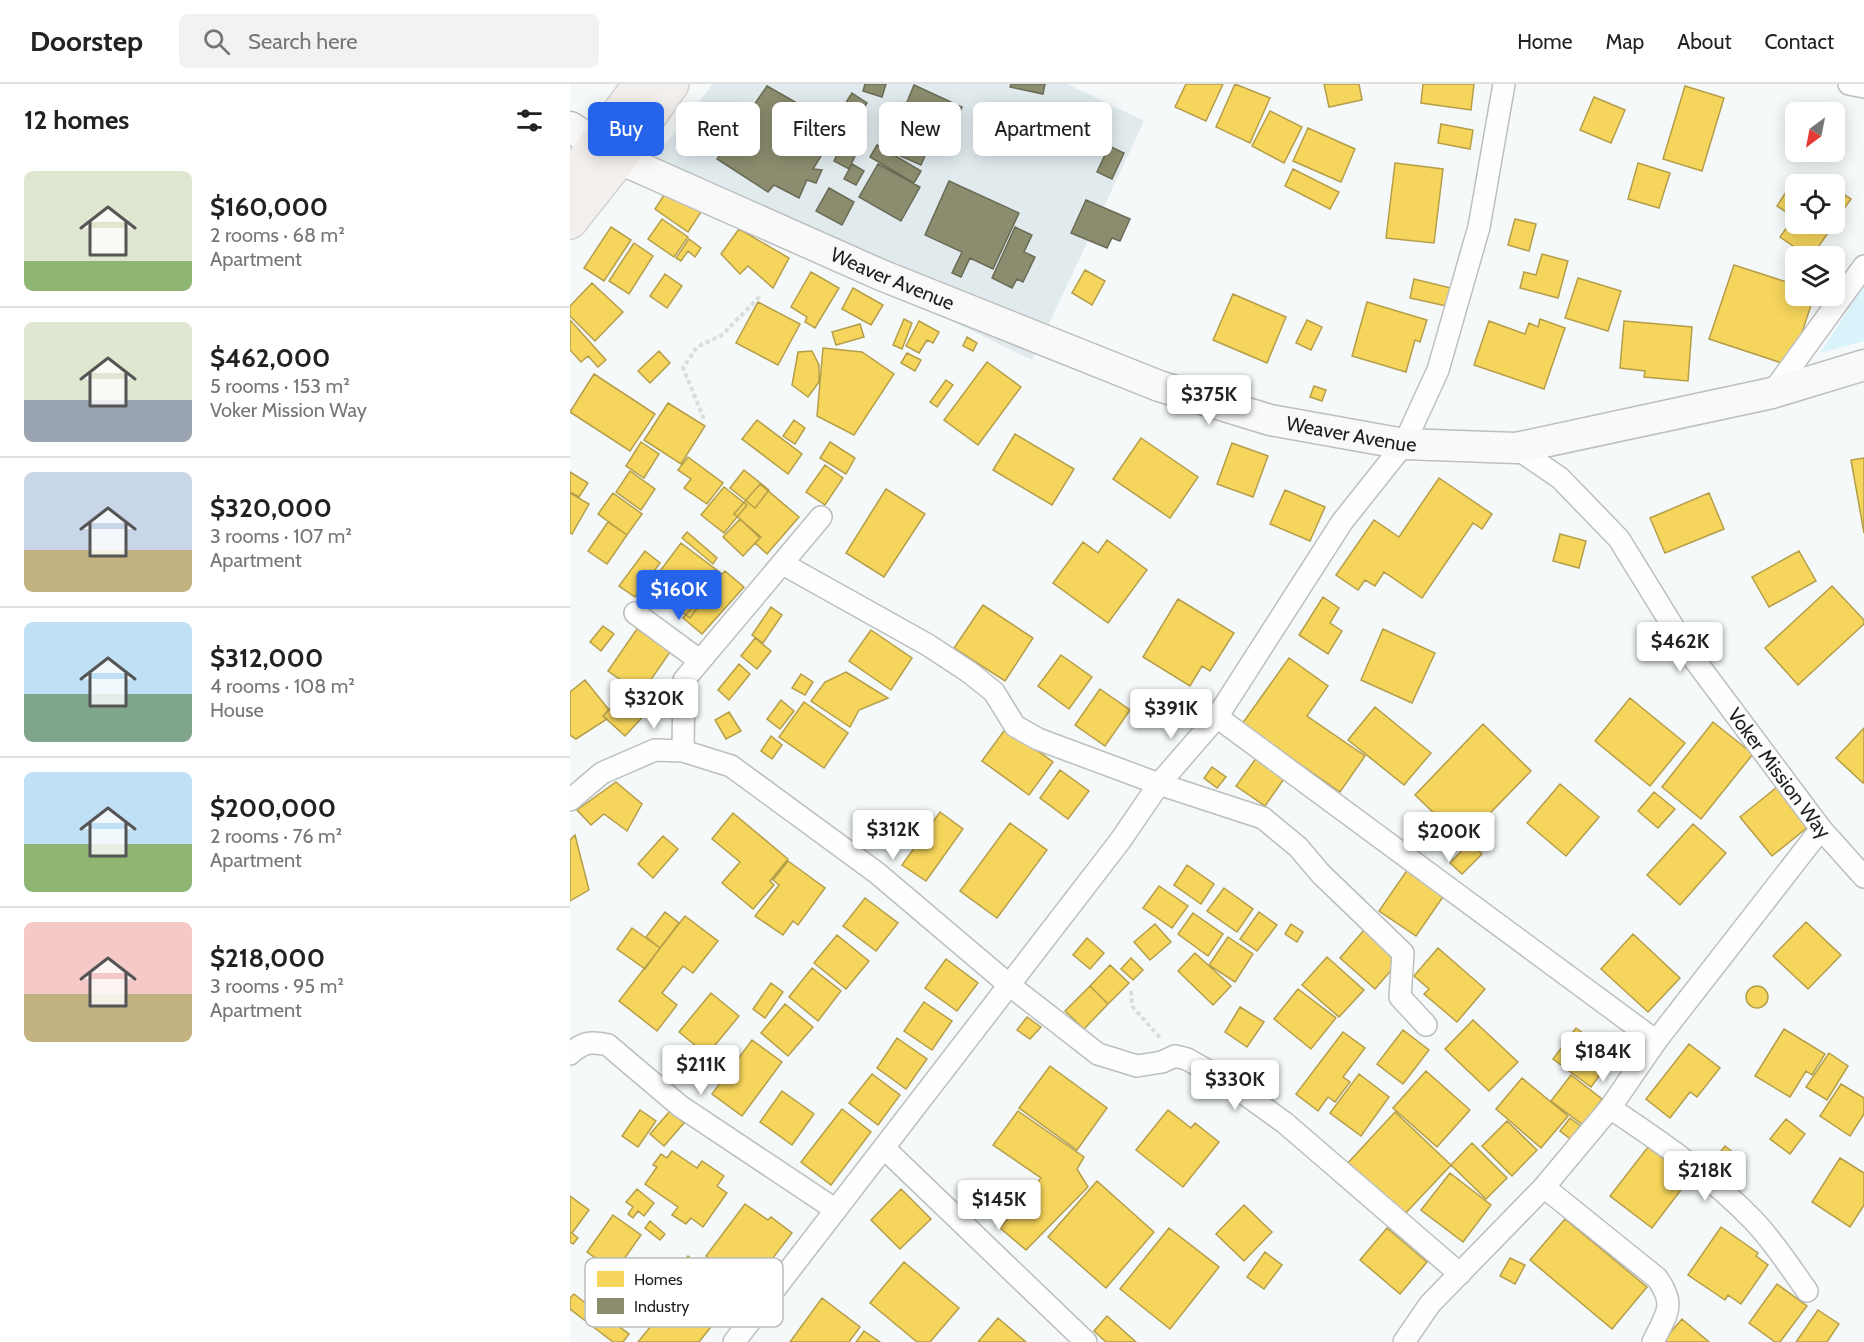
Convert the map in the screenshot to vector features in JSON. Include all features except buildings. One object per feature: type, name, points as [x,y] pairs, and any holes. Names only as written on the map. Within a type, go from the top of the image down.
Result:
[{"type":"highway","points":[[632,102],[640,84]]},
{"type":"highway","points":[[655,102],[672,84]]},
{"type":"highway","points":[[570,179],[602,156]]},
{"type":"highway","points":[[570,222],[606,156]]},
{"type":"street","points":[[783,1279],[1120,841],[1159,784],[1216,717],[1342,522],[1404,444],[1438,370],[1479,227],[1504,84]]},
{"type":"street","points":[[1850,84],[1864,87]]},
{"type":"street","name":"Weaver Avenue","points":[[570,127],[588,139]]},
{"type":"street","name":"Weaver Avenue","points":[[617,156],[881,275],[1159,386],[1270,420],[1404,444],[1516,448],[1772,393],[1864,365]]},
{"type":"street","points":[[1772,393],[1864,266]]},
{"type":"street","name":"Voker Mission Way","points":[[1516,448],[1560,478],[1619,539],[1688,651],[1821,829],[1864,877]]},
{"type":"street","points":[[683,751],[681,690],[684,680],[821,517]]},
{"type":"street","points":[[783,564],[928,645],[969,672],[994,692],[1015,726],[1065,750],[1263,818],[1298,847],[1321,874],[1403,953],[1400,997],[1426,1025]]},
{"type":"street","points":[[635,614],[699,660]]},
{"type":"street","points":[[1216,717],[1656,1041]]},
{"type":"street","points":[[570,800],[602,773],[625,761],[655,750],[683,751],[731,766],[877,873],[1008,984],[1098,1054],[1137,1066],[1162,1062],[1175,1056],[1187,1059],[1231,1084],[1285,1123],[1460,1274]]},
{"type":"street","points":[[1404,1342],[1430,1304],[1544,1187],[1610,1108],[1656,1041],[1821,829]]},
{"type":"street","points":[[570,1054],[582,1044],[595,1042],[608,1045],[680,1106],[836,1210]]},
{"type":"street","points":[[1610,1108],[1645,1131],[1729,1196],[1777,1248],[1807,1291]]},
{"type":"street","points":[[884,1148],[1077,1339]]},
{"type":"street","points":[[1544,1187],[1656,1278],[1668,1294],[1668,1311],[1653,1342]]},
{"type":"street","points":[[734,1342],[746,1327]]},
{"type":"path","points":[[704,419],[683,368],[697,347],[722,335],[761,295]]},
{"type":"path","points":[[1131,991],[1132,1005],[1175,1056]]},
{"type":"shaded area","points":[[713,84],[1067,84],[1104,102],[973,102],[973,156],[1112,156],[1112,106],[1144,121],[1032,360],[643,172],[656,156],[664,156],[664,146],[676,131],[676,156],[760,156],[760,102],[699,102]]},
{"type":"shaded area","points":[[1864,286],[1864,341],[1820,353]]}]
